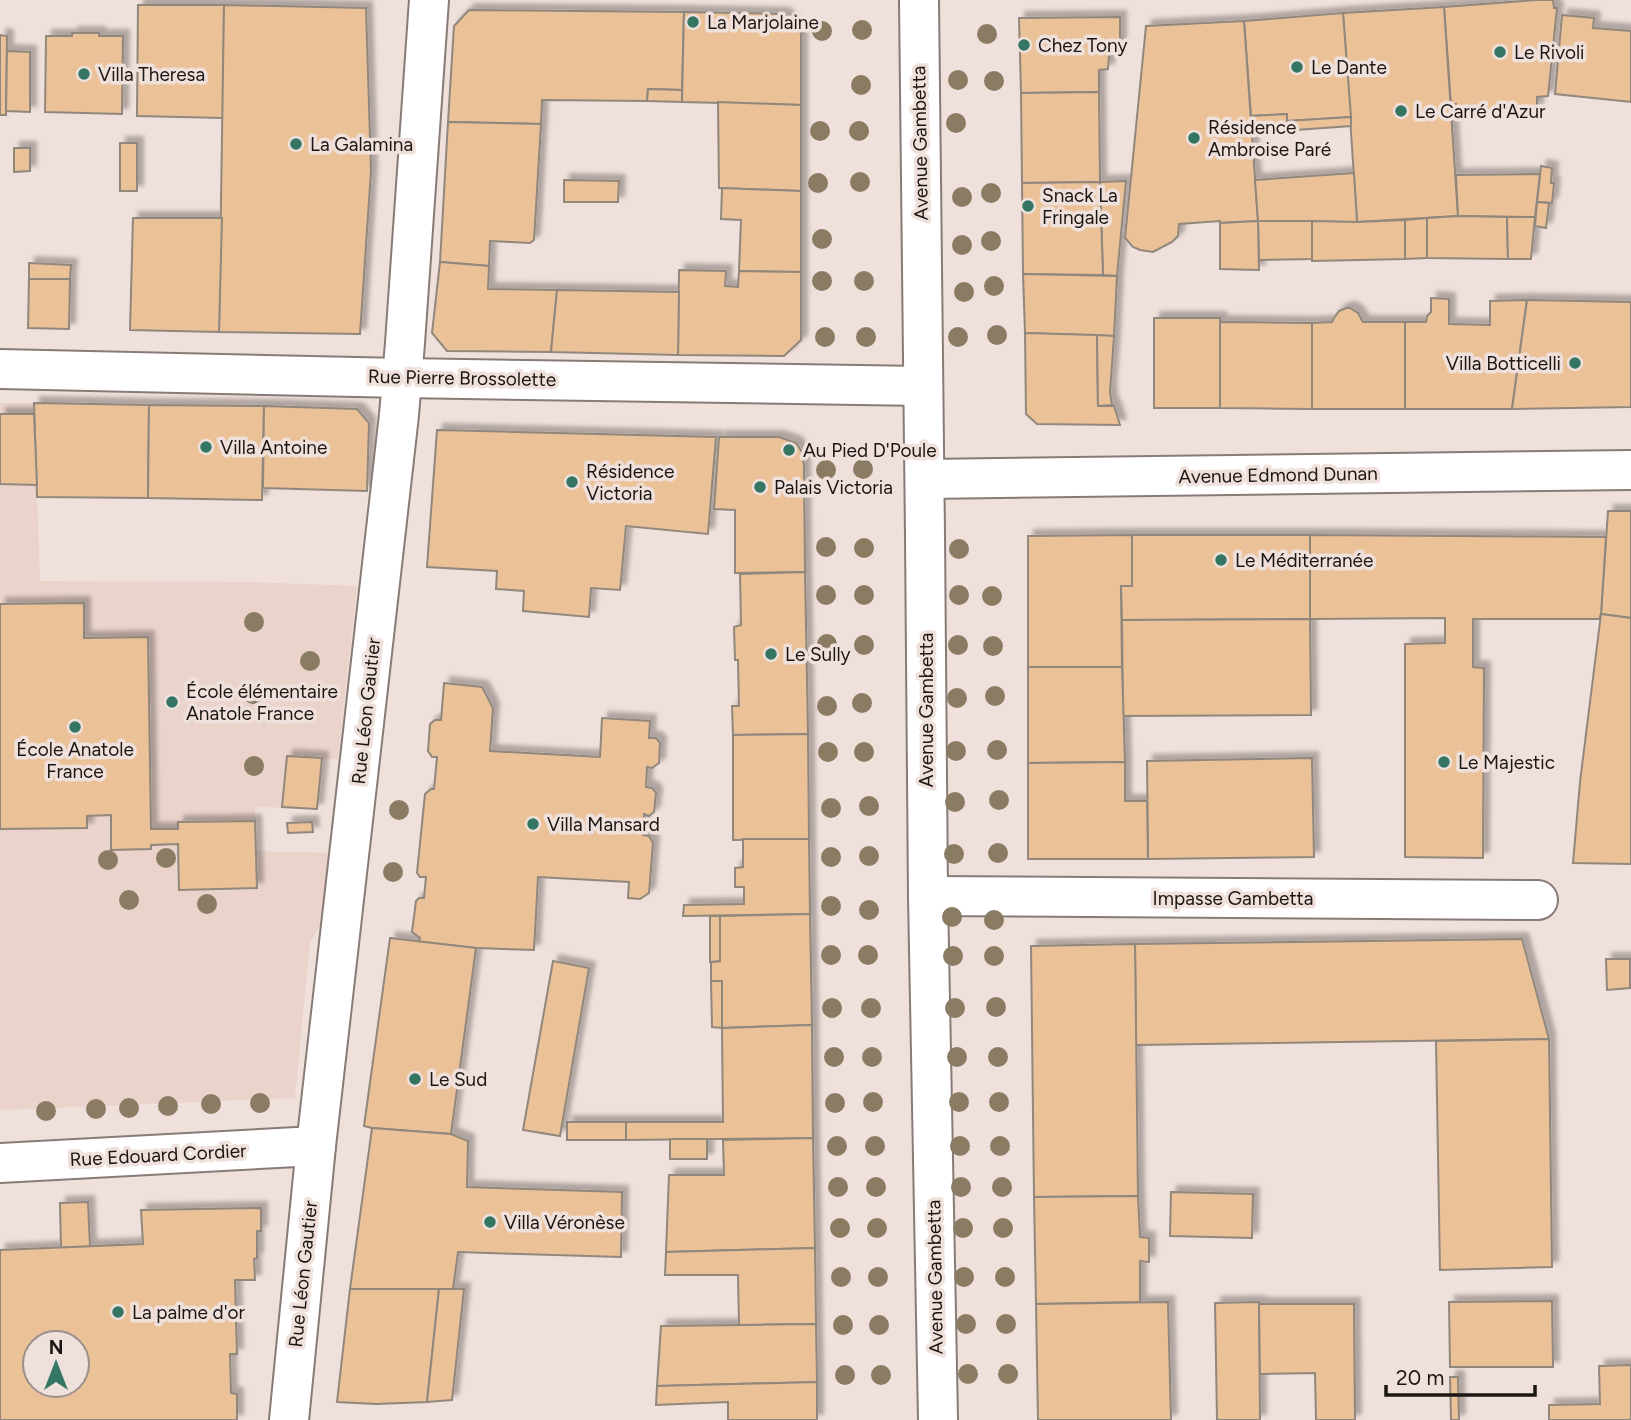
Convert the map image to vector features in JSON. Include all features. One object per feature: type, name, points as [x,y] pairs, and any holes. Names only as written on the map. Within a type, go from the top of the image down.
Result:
[{"type":"street","name":"Rue Léon Gautier","points":[[289,1420],[316,1146],[402,378],[429,0]]},
{"type":"street","name":"Avenue Gambetta","points":[[919,0],[928,896],[938,1420]]},
{"type":"street","name":"Rue Pierre Brossolette","points":[[0,369],[923,386]]},
{"type":"street","name":"Avenue Edmond Dunan","points":[[925,479],[1631,470]]},
{"type":"street","name":"Impasse Gambetta","points":[[928,896],[1538,900]]},
{"type":"street","name":"Rue Edouard Cordier","points":[[0,1163],[316,1146]]},
{"type":"shaded area","name":"École élémentaire Anatole France","points":[[0,403],[34,403],[40,581],[249,582],[357,586],[338,759],[304,758],[301,808],[255,807],[256,851],[333,853],[331,910],[310,942],[295,1098],[0,1110]]},
{"type":"building","name":"Le Rivoli","points":[[1553,0],[1554,8],[1557,8],[1548,96],[1537,97],[1537,109],[1456,115],[1456,104],[1451,105],[1444,7]]},
{"type":"building","points":[[138,5],[224,5],[223,118],[137,116]]},
{"type":"building","name":"La Galamina","points":[[224,5],[366,8],[371,171],[360,334],[219,332]]},
{"type":"building","name":"Le Carré d'Azur","points":[[1444,7],[1458,216],[1357,222],[1343,13]]},
{"type":"building","points":[[469,10],[684,12],[682,90],[648,89],[647,101],[542,100],[541,124],[448,122],[454,26]]},
{"type":"building","points":[[684,12],[784,14],[801,33],[801,105],[682,102]]},
{"type":"building","name":"Le Dante","points":[[1343,13],[1351,117],[1287,121],[1287,114],[1251,116],[1244,21]]},
{"type":"building","points":[[1562,15],[1594,18],[1593,28],[1631,31],[1631,102],[1555,94]]},
{"type":"building","points":[[1120,17],[1120,44],[1114,54],[1109,55],[1108,69],[1099,70],[1099,92],[1021,93],[1019,18]]},
{"type":"building","name":"Résidence Ambroise Paré","points":[[1244,21],[1258,221],[1179,224],[1178,236],[1153,252],[1133,247],[1125,238],[1146,26]]},
{"type":"building","name":"Villa Theresa","points":[[72,33],[123,36],[122,114],[45,112],[46,36],[72,36]]},
{"type":"building","points":[[0,35],[7,36],[6,115],[0,115]]},
{"type":"building","points":[[7,51],[30,52],[30,112],[6,111]]},
{"type":"building","points":[[648,89],[682,90],[682,102],[647,101]]},
{"type":"building","points":[[1099,92],[1100,182],[1022,183],[1021,93]]},
{"type":"building","points":[[718,102],[801,105],[801,191],[719,188]]},
{"type":"building","points":[[1287,114],[1287,121],[1351,117],[1351,126],[1252,133],[1251,116]]},
{"type":"building","points":[[448,122],[541,124],[534,240],[530,243],[490,241],[489,266],[440,262]]},
{"type":"building","points":[[120,143],[137,143],[137,191],[120,191]]},
{"type":"building","points":[[14,148],[30,148],[30,171],[14,172]]},
{"type":"building","points":[[1541,166],[1552,168],[1552,203],[1537,202]]},
{"type":"building","points":[[1354,173],[1357,222],[1258,221],[1255,180]]},
{"type":"building","points":[[1540,174],[1535,217],[1458,216],[1456,175]]},
{"type":"building","points":[[564,180],[619,181],[618,202],[564,202]]},
{"type":"building","points":[[1126,181],[1117,276],[1103,275],[1100,182]]},
{"type":"building","points":[[1100,182],[1103,275],[1023,274],[1022,183]]},
{"type":"building","points":[[722,188],[801,191],[801,272],[739,271],[741,220],[721,219]]},
{"type":"building","points":[[1537,202],[1549,203],[1546,228],[1535,226]]},
{"type":"building","points":[[1507,217],[1508,259],[1427,258],[1427,218]]},
{"type":"building","points":[[1507,217],[1535,217],[1531,259],[1508,259]]},
{"type":"building","points":[[133,218],[222,218],[219,332],[130,330]]},
{"type":"building","points":[[1427,218],[1427,258],[1405,259],[1405,220]]},
{"type":"building","points":[[1405,220],[1405,259],[1312,261],[1312,221]]},
{"type":"building","points":[[1258,221],[1312,221],[1312,259],[1259,260]]},
{"type":"building","points":[[1258,221],[1259,270],[1220,269],[1220,223]]},
{"type":"building","points":[[440,262],[489,266],[488,289],[557,290],[551,352],[447,351],[432,333]]},
{"type":"building","points":[[29,263],[71,265],[70,279],[29,279]]},
{"type":"building","points":[[679,270],[726,271],[725,286],[738,287],[739,271],[801,272],[801,340],[784,356],[678,355]]},
{"type":"building","points":[[1023,274],[1117,276],[1114,336],[1025,333]]},
{"type":"building","points":[[29,279],[70,279],[69,329],[28,328]]},
{"type":"building","points":[[557,290],[679,292],[678,355],[551,352]]},
{"type":"building","points":[[1431,298],[1449,299],[1449,324],[1490,325],[1490,301],[1527,300],[1512,409],[1405,409],[1405,322],[1426,322],[1431,312]]},
{"type":"building","name":"Villa Botticelli","points":[[1527,300],[1631,302],[1631,407],[1512,409]]},
{"type":"building","points":[[1346,308],[1358,313],[1363,322],[1405,322],[1405,409],[1312,409],[1312,323],[1332,322],[1339,311]]},
{"type":"building","points":[[1154,318],[1220,318],[1220,408],[1154,408]]},
{"type":"building","points":[[1220,322],[1312,323],[1312,409],[1220,408]]},
{"type":"building","points":[[1025,333],[1097,335],[1098,406],[1114,406],[1120,425],[1037,424],[1026,414]]},
{"type":"building","points":[[1097,335],[1114,336],[1110,392],[1112,405],[1098,406]]},
{"type":"building","points":[[34,403],[149,405],[148,498],[37,497]]},
{"type":"building","name":"Villa Antoine","points":[[149,405],[264,406],[262,500],[148,498]]},
{"type":"building","points":[[264,406],[357,409],[369,423],[367,491],[263,488]]},
{"type":"building","points":[[0,414],[34,414],[37,485],[0,484]]},
{"type":"building","name":"Résidence Victoria","points":[[437,430],[716,437],[708,534],[626,526],[620,590],[591,588],[589,617],[523,611],[524,591],[496,589],[497,571],[427,567]]},
{"type":"building","name":"Palais Victoria","points":[[719,437],[779,437],[796,443],[802,452],[805,572],[735,573],[735,510],[714,509]]},
{"type":"building","points":[[1608,511],[1631,511],[1631,618],[1601,614]]},
{"type":"building","points":[[1132,535],[1132,586],[1121,586],[1122,667],[1028,667],[1028,536]]},
{"type":"building","name":"Le Méditerranée","points":[[1132,535],[1310,535],[1310,619],[1122,620],[1121,586],[1132,586]]},
{"type":"building","name":"Le Majestic","points":[[1310,535],[1606,537],[1599,619],[1473,619],[1473,667],[1484,668],[1483,858],[1405,857],[1405,644],[1445,643],[1445,618],[1310,619]]},
{"type":"building","name":"Le Sully","points":[[805,572],[808,734],[733,735],[732,706],[739,706],[734,627],[741,625],[740,574]]},
{"type":"building","name":"École Anatole France","points":[[84,603],[84,638],[148,637],[151,829],[178,829],[178,822],[255,821],[257,888],[179,890],[178,844],[151,845],[151,849],[111,850],[111,815],[87,816],[87,828],[0,829],[0,604]]},
{"type":"building","points":[[1601,614],[1631,618],[1631,864],[1573,863]]},
{"type":"building","points":[[1310,619],[1311,715],[1123,716],[1122,620]]},
{"type":"building","points":[[1028,667],[1122,667],[1125,762],[1028,763]]},
{"type":"building","name":"Villa Mansard","points":[[444,683],[482,687],[493,708],[490,751],[600,757],[602,718],[650,721],[649,738],[656,738],[660,743],[659,763],[652,768],[647,767],[646,787],[652,788],[656,793],[654,812],[649,816],[644,814],[643,835],[649,836],[653,843],[649,893],[640,899],[628,898],[629,882],[538,877],[534,950],[419,942],[420,938],[412,932],[416,901],[424,898],[426,877],[420,877],[417,873],[425,794],[434,789],[437,757],[432,757],[428,751],[430,724],[441,720]]},
{"type":"building","points":[[808,734],[809,839],[733,840],[733,735]]},
{"type":"building","points":[[287,756],[322,758],[317,809],[282,807]]},
{"type":"building","points":[[1312,758],[1314,857],[1148,859],[1147,761]]},
{"type":"building","points":[[1125,762],[1125,801],[1147,801],[1148,859],[1028,859],[1028,763]]},
{"type":"building","points":[[312,822],[313,832],[288,833],[287,823]]},
{"type":"building","points":[[743,839],[809,839],[810,914],[683,916],[684,905],[744,904],[744,887],[735,887],[735,868],[743,867]]},
{"type":"building","points":[[810,914],[812,1025],[722,1028],[722,981],[711,981],[711,962],[720,961],[720,916]]},
{"type":"building","points":[[710,916],[720,916],[720,961],[710,962]]},
{"type":"building","name":"Le Sud","points":[[390,938],[476,948],[451,1134],[364,1126]]},
{"type":"building","points":[[1522,939],[1549,1039],[1136,1045],[1135,944]]},
{"type":"building","points":[[1135,944],[1138,1196],[1034,1197],[1031,946]]},
{"type":"building","points":[[1606,959],[1630,959],[1630,988],[1607,990]]},
{"type":"building","points":[[553,961],[589,968],[560,1136],[523,1130]]},
{"type":"building","points":[[711,981],[722,981],[722,1028],[712,1027]]},
{"type":"building","points":[[812,1025],[813,1138],[626,1140],[626,1122],[723,1122],[722,1028]]},
{"type":"building","points":[[1549,1039],[1552,1267],[1440,1270],[1436,1041]]},
{"type":"building","points":[[567,1122],[626,1122],[626,1140],[567,1140]]},
{"type":"building","name":"Villa Véronèse","points":[[372,1128],[451,1134],[468,1141],[467,1187],[622,1192],[621,1257],[458,1252],[453,1289],[350,1289]]},
{"type":"building","points":[[813,1138],[815,1248],[666,1252],[669,1175],[724,1175],[723,1140]]},
{"type":"building","points":[[670,1139],[707,1139],[707,1159],[670,1159]]},
{"type":"building","points":[[1171,1192],[1253,1194],[1252,1238],[1170,1236]]},
{"type":"building","points":[[1138,1196],[1140,1237],[1149,1238],[1149,1262],[1140,1261],[1140,1302],[1036,1304],[1034,1197]]},
{"type":"building","points":[[88,1202],[90,1247],[61,1248],[60,1203]]},
{"type":"building","name":"La palme d'or","points":[[261,1208],[261,1231],[257,1231],[257,1258],[254,1259],[255,1280],[235,1280],[237,1354],[230,1354],[231,1393],[237,1394],[237,1420],[0,1420],[0,1250],[143,1244],[141,1210]]},
{"type":"building","points":[[815,1248],[816,1324],[739,1325],[738,1275],[665,1275],[666,1252]]},
{"type":"building","points":[[350,1289],[439,1289],[427,1402],[337,1402]]},
{"type":"building","points":[[439,1289],[464,1289],[452,1400],[427,1402]]},
{"type":"building","points":[[1552,1301],[1553,1367],[1450,1367],[1449,1302]]},
{"type":"building","points":[[1168,1302],[1171,1420],[1038,1420],[1036,1304]]},
{"type":"building","points":[[1259,1302],[1260,1420],[1217,1420],[1215,1303]]},
{"type":"building","points":[[1259,1304],[1354,1304],[1355,1420],[1316,1420],[1315,1373],[1260,1374]]},
{"type":"building","points":[[816,1324],[817,1382],[657,1386],[661,1326]]},
{"type":"building","points":[[1631,1365],[1631,1420],[1549,1420],[1549,1405],[1600,1404],[1599,1366]]},
{"type":"building","points":[[1450,1377],[1458,1377],[1459,1420],[1451,1420]]},
{"type":"building","points":[[817,1382],[817,1420],[728,1420],[728,1402],[656,1405],[657,1386]]},
{"type":"place","name":"La Marjolaine","points":[[693,22]]},
{"type":"place","name":"Chez Tony","points":[[1024,45]]},
{"type":"place","name":"Le Rivoli","points":[[1500,52]]},
{"type":"place","name":"Le Dante","points":[[1297,67]]},
{"type":"place","name":"Villa Theresa","points":[[84,74]]},
{"type":"place","name":"Le Carré d'Azur","points":[[1401,111]]},
{"type":"place","name":"Résidence Ambroise Paré","points":[[1194,138]]},
{"type":"place","name":"La Galamina","points":[[296,144]]},
{"type":"place","name":"Snack La Fringale","points":[[1028,206]]},
{"type":"place","name":"Villa Botticelli","points":[[1575,363]]},
{"type":"place","name":"Villa Antoine","points":[[206,447]]},
{"type":"place","name":"Au Pied D'Poule","points":[[789,450]]},
{"type":"place","name":"Résidence Victoria","points":[[572,482]]},
{"type":"place","name":"Palais Victoria","points":[[760,487]]},
{"type":"place","name":"Le Méditerranée","points":[[1221,560]]},
{"type":"place","name":"Le Sully","points":[[771,654]]},
{"type":"place","name":"École élémentaire Anatole France","points":[[172,702]]},
{"type":"place","name":"École Anatole France","points":[[75,727]]},
{"type":"place","name":"Le Majestic","points":[[1444,762]]},
{"type":"place","name":"Villa Mansard","points":[[533,824]]},
{"type":"place","name":"Le Sud","points":[[415,1079]]},
{"type":"place","name":"Villa Véronèse","points":[[490,1222]]},
{"type":"place","name":"La palme d'or","points":[[118,1312]]}]
